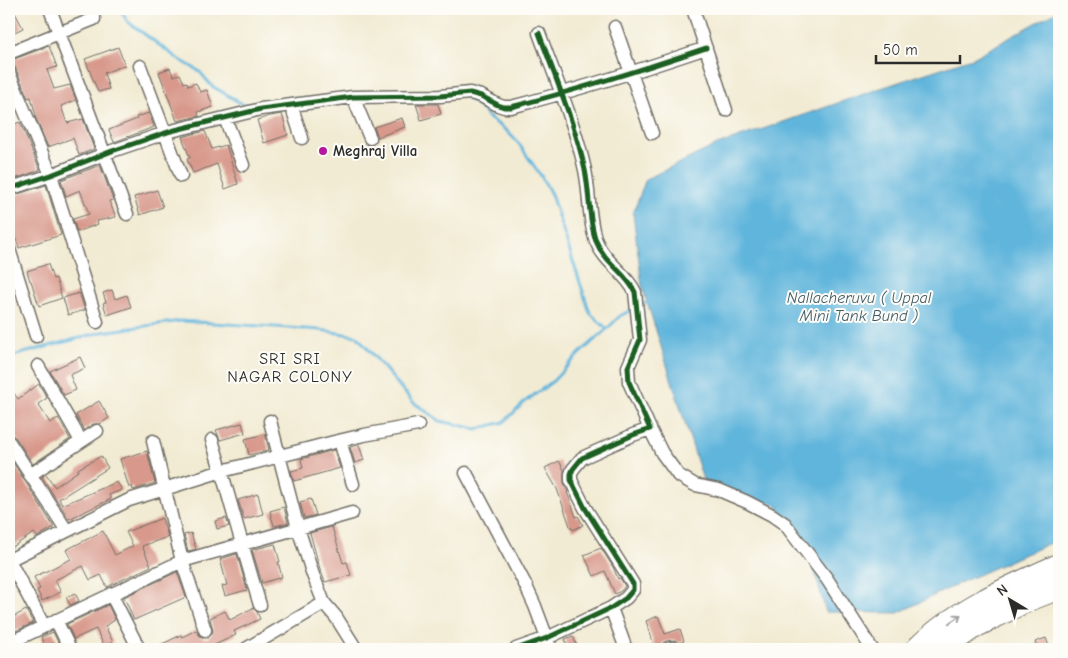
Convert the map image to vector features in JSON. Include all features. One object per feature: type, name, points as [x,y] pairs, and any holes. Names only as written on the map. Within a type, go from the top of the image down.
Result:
[{"type":"highway","points":[[918,649],[932,635],[975,605],[1059,566]]},
{"type":"highway","points":[[944,649],[976,624],[1026,600],[1059,587]]},
{"type":"street","points":[[50,9],[127,214]]},
{"type":"street","points":[[693,9],[726,110]]},
{"type":"street","points":[[9,53],[94,19]]},
{"type":"street","points":[[615,27],[652,133]]},
{"type":"street","points":[[539,33],[562,94],[586,172],[592,229],[597,244],[606,257],[632,285],[635,292],[640,340],[628,367],[629,382],[662,453],[678,475],[695,485],[719,490],[747,502],[785,524],[827,579],[872,649]]},
{"type":"street","points":[[9,189],[164,133],[261,109],[353,97],[440,96],[470,93],[504,107],[512,107],[562,94],[706,48]]},
{"type":"street","points":[[140,66],[181,176]]},
{"type":"street","points":[[9,73],[51,175],[97,322]]},
{"type":"street","points":[[353,97],[370,138]]},
{"type":"street","points":[[291,105],[302,138]]},
{"type":"street","points":[[225,118],[243,165]]},
{"type":"street","points":[[9,249],[36,336]]},
{"type":"street","points":[[38,366],[81,441]]},
{"type":"street","points":[[270,421],[298,528],[313,575],[324,603],[336,617],[356,649]]},
{"type":"street","points":[[44,626],[9,560],[129,500],[165,488],[364,434],[418,425]]},
{"type":"street","points":[[516,649],[549,644],[611,608],[626,598],[633,590],[633,584],[585,508],[571,480],[571,474],[572,469],[582,458],[650,429]]},
{"type":"street","points":[[30,475],[98,431]]},
{"type":"street","points":[[212,440],[260,605]]},
{"type":"street","points":[[340,440],[353,484]]},
{"type":"street","points":[[153,441],[182,561],[205,630]]},
{"type":"street","points":[[9,442],[68,531]]},
{"type":"street","points":[[466,473],[525,584],[549,644]]},
{"type":"street","points":[[9,643],[182,561],[352,513]]},
{"type":"street","points":[[111,594],[139,649]]},
{"type":"street","points":[[246,649],[324,603]]},
{"type":"street","points":[[611,608],[626,649]]},
{"type":"street","points":[[56,620],[70,649]]},
{"type":"water","name":"Nallacheruvu ( Uppal Mini Tank Bund )","points":[[1059,10],[1059,539],[898,613],[826,612],[808,548],[776,505],[704,483],[642,286],[633,213],[646,179],[717,145],[975,57]]},
{"type":"building","points":[[9,9],[13,9],[23,28],[9,35]]},
{"type":"building","points":[[49,46],[57,67],[47,70],[54,89],[70,85],[76,100],[61,106],[67,123],[83,119],[94,149],[79,155],[73,138],[48,147],[35,116],[31,97],[28,98],[14,66],[9,65],[9,61]]},
{"type":"building","points":[[118,47],[125,65],[104,73],[109,89],[98,92],[85,59]]},
{"type":"building","points":[[170,68],[173,76],[180,74],[184,83],[187,82],[188,86],[196,83],[200,92],[207,90],[213,107],[198,112],[199,116],[177,121],[159,72]]},
{"type":"building","points":[[416,104],[438,104],[441,114],[421,120]]},
{"type":"building","points":[[149,113],[154,127],[114,142],[109,130]]},
{"type":"building","points":[[282,114],[288,135],[264,143],[257,120]]},
{"type":"building","points":[[402,118],[405,127],[378,137],[374,127]]},
{"type":"building","points":[[20,122],[40,170],[9,181],[9,126]]},
{"type":"building","points":[[205,131],[212,149],[226,145],[238,184],[225,189],[217,164],[193,173],[187,159],[190,158],[182,137]]},
{"type":"building","points":[[100,165],[113,200],[109,201],[116,217],[97,221],[98,224],[77,232],[73,219],[89,214],[80,190],[66,196],[61,180]]},
{"type":"building","points":[[46,185],[61,235],[19,248],[9,219],[9,197]]},
{"type":"building","points":[[157,190],[163,207],[140,215],[134,197]]},
{"type":"building","points":[[48,264],[53,279],[56,278],[62,298],[39,306],[27,271]]},
{"type":"building","points":[[112,290],[115,299],[127,295],[131,307],[107,315],[103,303],[106,302],[103,293]]},
{"type":"building","points":[[79,293],[85,310],[68,315],[63,298]]},
{"type":"building","points":[[80,357],[85,368],[70,375],[76,390],[64,395],[50,371]]},
{"type":"building","points":[[39,384],[47,398],[38,404],[50,423],[58,418],[70,439],[33,464],[16,438],[9,434],[9,386],[18,399]]},
{"type":"building","points":[[99,401],[109,418],[100,424],[93,424],[84,430],[76,415]]},
{"type":"building","points":[[242,423],[245,433],[220,440],[216,430]]},
{"type":"building","points":[[265,434],[269,450],[249,455],[245,439]]},
{"type":"building","points":[[359,445],[364,460],[355,463],[350,447]]},
{"type":"building","points":[[334,450],[340,468],[294,481],[291,471],[303,468],[301,459]]},
{"type":"building","points":[[147,451],[155,483],[133,490],[132,486],[129,488],[120,459]]},
{"type":"building","points":[[9,456],[54,527],[37,537],[34,533],[9,549]]},
{"type":"building","points":[[101,456],[108,468],[59,499],[62,505],[117,482],[122,490],[109,495],[111,499],[69,519],[42,477],[46,474],[55,487],[78,471],[78,469]]},
{"type":"building","points":[[559,461],[564,470],[564,483],[576,517],[578,516],[583,525],[573,530],[557,489],[545,468]]},
{"type":"building","points":[[258,494],[263,514],[244,519],[238,500]]},
{"type":"building","points":[[311,499],[316,515],[304,518],[300,502]]},
{"type":"building","points":[[284,507],[288,523],[274,526],[270,511]]},
{"type":"building","points":[[162,518],[168,537],[142,546],[151,566],[107,587],[101,575],[90,580],[83,566],[55,580],[61,592],[42,601],[37,590],[40,589],[34,577],[71,559],[66,550],[103,531],[115,555],[133,546],[126,532]]},
{"type":"building","points":[[226,518],[229,526],[217,529],[215,521]]},
{"type":"building","points":[[332,527],[343,563],[347,562],[351,575],[325,582],[310,533]]},
{"type":"building","points":[[191,533],[196,549],[188,551],[184,535]]},
{"type":"building","points":[[275,544],[282,577],[262,583],[252,550]]},
{"type":"building","points":[[601,548],[618,579],[620,578],[625,586],[615,594],[605,571],[594,576],[584,555]]},
{"type":"building","points":[[237,554],[247,590],[225,596],[222,586],[227,585],[220,559]]},
{"type":"building","points":[[177,572],[186,597],[134,620],[124,597]]},
{"type":"building","points":[[75,593],[79,601],[70,605],[66,597]]},
{"type":"building","points":[[9,603],[15,616],[26,610],[33,623],[9,634]]},
{"type":"building","points":[[108,605],[115,620],[105,626],[113,642],[104,646],[96,629],[74,639],[67,624]]},
{"type":"building","points":[[253,608],[260,619],[234,631],[236,635],[206,649],[152,649],[196,630],[200,636],[208,638],[213,631],[210,618],[225,611],[230,620]]},
{"type":"building","points":[[658,616],[665,634],[680,629],[684,641],[679,643],[675,640],[666,641],[661,646],[655,648],[646,621]]},
{"type":"building","points":[[53,632],[61,649],[46,649],[41,637]]},
{"type":"building","points":[[573,636],[578,649],[568,649],[565,639]]},
{"type":"building","points":[[1046,638],[1050,649],[1038,649],[1035,642]]},
{"type":"waterway","points":[[120,9],[128,22],[177,58],[199,71],[212,86],[244,105],[252,106]]},
{"type":"waterway","points":[[269,103],[295,98]]},
{"type":"waterway","points":[[467,98],[507,131],[519,144],[541,176],[551,194],[590,313],[607,329],[620,316],[633,309]]},
{"type":"waterway","points":[[639,306],[647,302]]},
{"type":"waterway","points":[[9,357],[102,332],[181,321],[320,330],[357,336],[413,402],[440,421],[477,429],[504,422],[526,401],[553,381],[607,329]]},
{"type":"cycle path","points":[[516,649],[547,638],[611,608],[626,598],[633,590],[633,584],[585,508],[571,480],[571,474],[582,458],[650,429],[629,382],[628,367],[640,340],[635,292],[604,255],[593,233],[587,179],[581,153],[539,33]]},
{"type":"cycle path","points":[[9,189],[171,131],[261,109],[353,97],[440,96],[470,93],[481,96],[498,105],[511,107],[560,94],[706,48]]},
{"type":"place","name":"Meghraj Villa","points":[[323,151]]},
{"type":"district","name":"SRI SRI NAGAR COLONY","points":[[290,368]]}]
